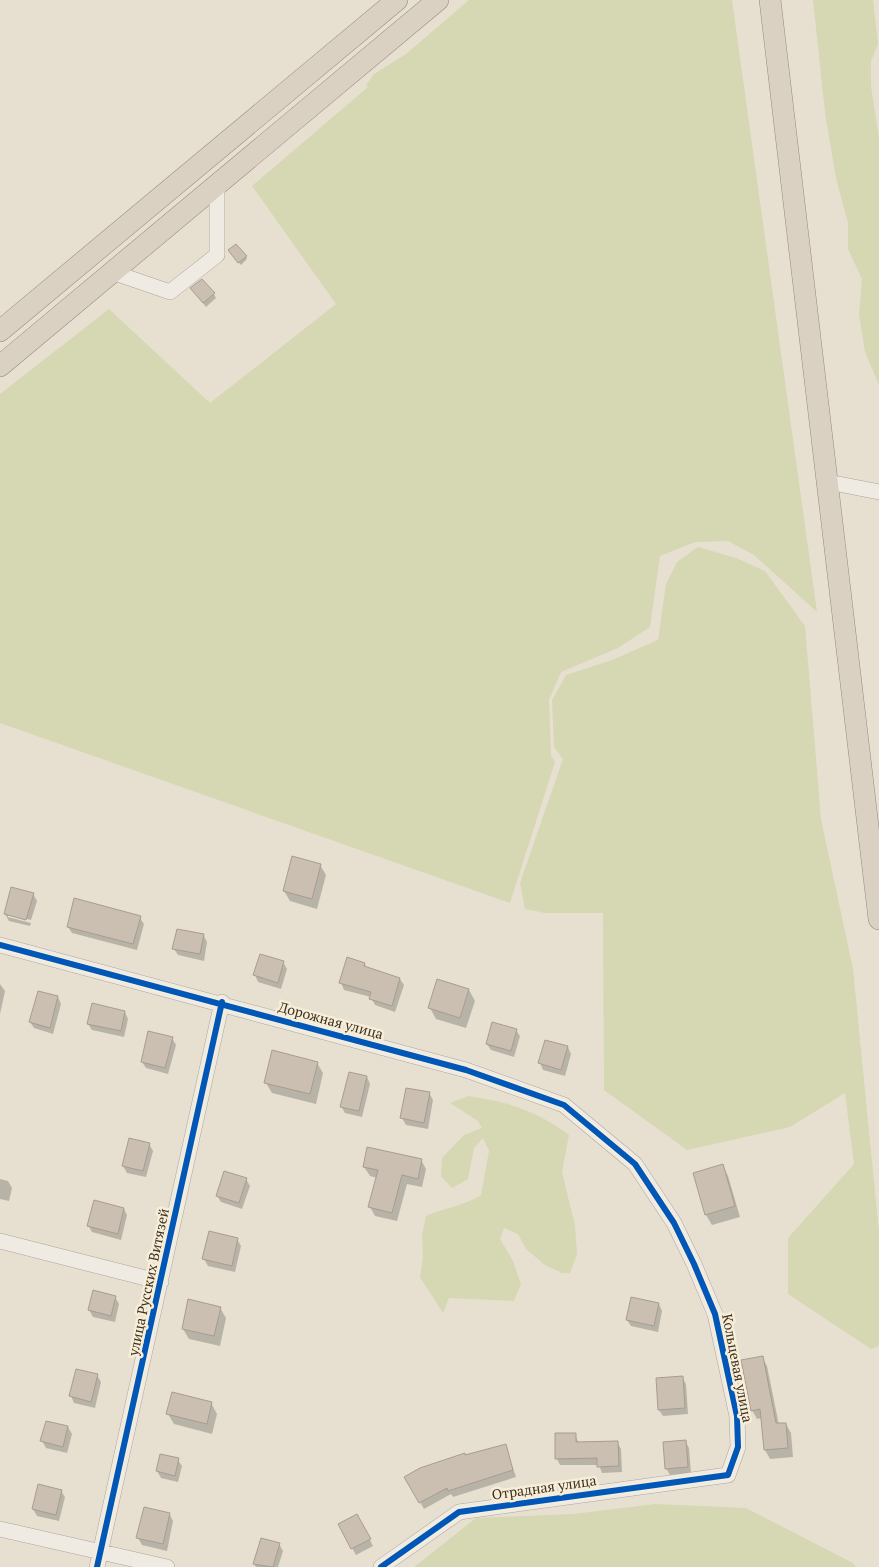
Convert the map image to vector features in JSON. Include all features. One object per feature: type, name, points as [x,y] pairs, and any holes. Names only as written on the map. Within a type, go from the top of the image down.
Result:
[{"type":"highway","points":[[0,331],[396,0]]},
{"type":"highway","points":[[0,366],[438,0]]},
{"type":"highway","points":[[769,5],[828,482],[879,919]]},
{"type":"street","points":[[112,272],[170,292],[217,255],[217,183]]},
{"type":"street","points":[[828,482],[879,492]]},
{"type":"street","name":"Дорожная улица","points":[[0,945],[222,1002],[466,1070],[564,1105],[635,1164]]},
{"type":"street","name":"улица Русских Витязей","points":[[99,1560],[222,1002]]},
{"type":"street","name":"Кольцевая улица","points":[[635,1164],[674,1224],[715,1314],[737,1416],[738,1447],[728,1475]]},
{"type":"street","points":[[0,1241],[161,1282]]},
{"type":"street","name":"Отрадная улица","points":[[381,1567],[459,1512],[728,1475]]},
{"type":"street","points":[[0,1529],[99,1560],[167,1567]]},
{"type":"green space","points":[[469,0],[732,0],[817,612],[754,555],[728,541],[695,542],[660,556],[650,627],[618,648],[561,672],[549,700],[551,755],[555,762],[510,903],[0,723],[0,394],[109,309],[210,403],[336,304],[252,186],[368,87],[366,85],[374,74],[406,54]]},
{"type":"green space","points":[[813,0],[873,0],[878,44],[871,61],[871,86],[879,139],[879,385],[865,352],[859,315],[862,279],[848,249],[848,223],[836,178],[825,113]]},
{"type":"green space","points":[[698,547],[736,558],[765,571],[805,626],[821,819],[853,969],[879,1232],[879,1346],[871,1349],[788,1294],[788,1238],[854,1164],[845,1093],[790,1127],[687,1150],[604,1090],[603,913],[545,913],[525,909],[520,883],[563,759],[554,747],[552,700],[566,675],[612,660],[658,640],[666,584],[677,562]]},
{"type":"green space","points":[[468,1096],[521,1108],[545,1119],[569,1135],[562,1172],[575,1226],[577,1254],[570,1273],[562,1273],[545,1265],[526,1249],[518,1234],[504,1228],[500,1239],[513,1261],[521,1284],[514,1301],[449,1298],[443,1313],[420,1277],[423,1256],[422,1236],[426,1216],[468,1202],[481,1195],[489,1151],[483,1138],[474,1148],[468,1179],[452,1188],[441,1176],[442,1158],[464,1135],[482,1128],[478,1121],[450,1103]]},
{"type":"green space","points":[[655,1504],[746,1508],[853,1563],[856,1567],[414,1567],[476,1518],[573,1514]]},
{"type":"building","points":[[236,244],[247,256],[238,263],[228,250]]},
{"type":"building","points":[[202,279],[215,293],[203,303],[190,288]]},
{"type":"building","points":[[292,856],[321,864],[312,899],[283,891]]},
{"type":"building","points":[[11,887],[34,893],[26,920],[4,914]]},
{"type":"building","points":[[74,898],[141,916],[133,944],[67,927]]},
{"type":"building","points":[[177,929],[204,934],[200,954],[172,949]]},
{"type":"building","points":[[260,954],[284,961],[278,983],[253,975]]},
{"type":"building","points":[[347,957],[365,963],[364,966],[400,978],[392,1006],[369,999],[371,992],[339,983]]},
{"type":"building","points":[[437,979],[469,989],[460,1018],[428,1008]]},
{"type":"building","points":[[38,991],[58,996],[50,1028],[29,1022]]},
{"type":"building","points":[[92,1003],[125,1011],[121,1031],[87,1024]]},
{"type":"building","points":[[492,1022],[517,1029],[511,1051],[486,1044]]},
{"type":"building","points":[[148,1031],[173,1037],[165,1068],[141,1062]]},
{"type":"building","points":[[545,1040],[568,1046],[561,1070],[538,1063]]},
{"type":"building","points":[[272,1050],[318,1062],[310,1094],[264,1083]]},
{"type":"building","points":[[349,1072],[367,1076],[359,1111],[340,1107]]},
{"type":"building","points":[[406,1088],[430,1092],[424,1123],[400,1118]]},
{"type":"building","points":[[129,1138],[150,1143],[143,1171],[122,1166]]},
{"type":"building","points":[[367,1147],[422,1159],[418,1179],[402,1175],[392,1213],[368,1207],[378,1170],[363,1167]]},
{"type":"building","points":[[723,1164],[735,1206],[705,1215],[693,1173]]},
{"type":"building","points":[[224,1171],[247,1178],[239,1203],[216,1196]]},
{"type":"building","points":[[94,1200],[124,1208],[118,1234],[87,1226]]},
{"type":"building","points":[[209,1231],[238,1238],[232,1266],[202,1259]]},
{"type":"building","points":[[93,1290],[116,1296],[111,1316],[88,1310]]},
{"type":"building","points":[[631,1297],[659,1303],[654,1326],[626,1320]]},
{"type":"building","points":[[188,1299],[221,1307],[214,1336],[182,1329]]},
{"type":"building","points":[[763,1356],[776,1423],[786,1423],[788,1448],[764,1450],[760,1409],[751,1411],[741,1360]]},
{"type":"building","points":[[76,1369],[98,1374],[91,1402],[69,1396]]},
{"type":"building","points":[[683,1376],[685,1408],[658,1410],[656,1378]]},
{"type":"building","points":[[172,1392],[212,1402],[207,1424],[166,1414]]},
{"type":"building","points":[[46,1421],[68,1426],[63,1447],[40,1441]]},
{"type":"building","points":[[555,1433],[576,1433],[576,1442],[618,1441],[619,1466],[597,1467],[597,1458],[555,1459]]},
{"type":"building","points":[[686,1440],[688,1467],[665,1469],[663,1442]]},
{"type":"building","points":[[506,1444],[513,1470],[448,1491],[447,1488],[419,1503],[404,1477],[420,1468],[465,1453],[465,1455]]},
{"type":"building","points":[[160,1454],[179,1458],[175,1476],[156,1471]]},
{"type":"building","points":[[38,1484],[62,1490],[56,1515],[32,1509]]},
{"type":"building","points":[[144,1507],[170,1513],[163,1544],[136,1538]]},
{"type":"building","points":[[357,1514],[371,1539],[351,1549],[338,1524]]},
{"type":"building","points":[[261,1538],[280,1543],[273,1567],[253,1564]]},
{"type":"cycle path","points":[[0,945],[466,1070],[564,1105],[635,1164],[674,1223],[715,1314],[737,1416],[738,1447],[728,1475],[459,1512],[381,1567]]},
{"type":"cycle path","points":[[97,1567],[222,1002]]}]
